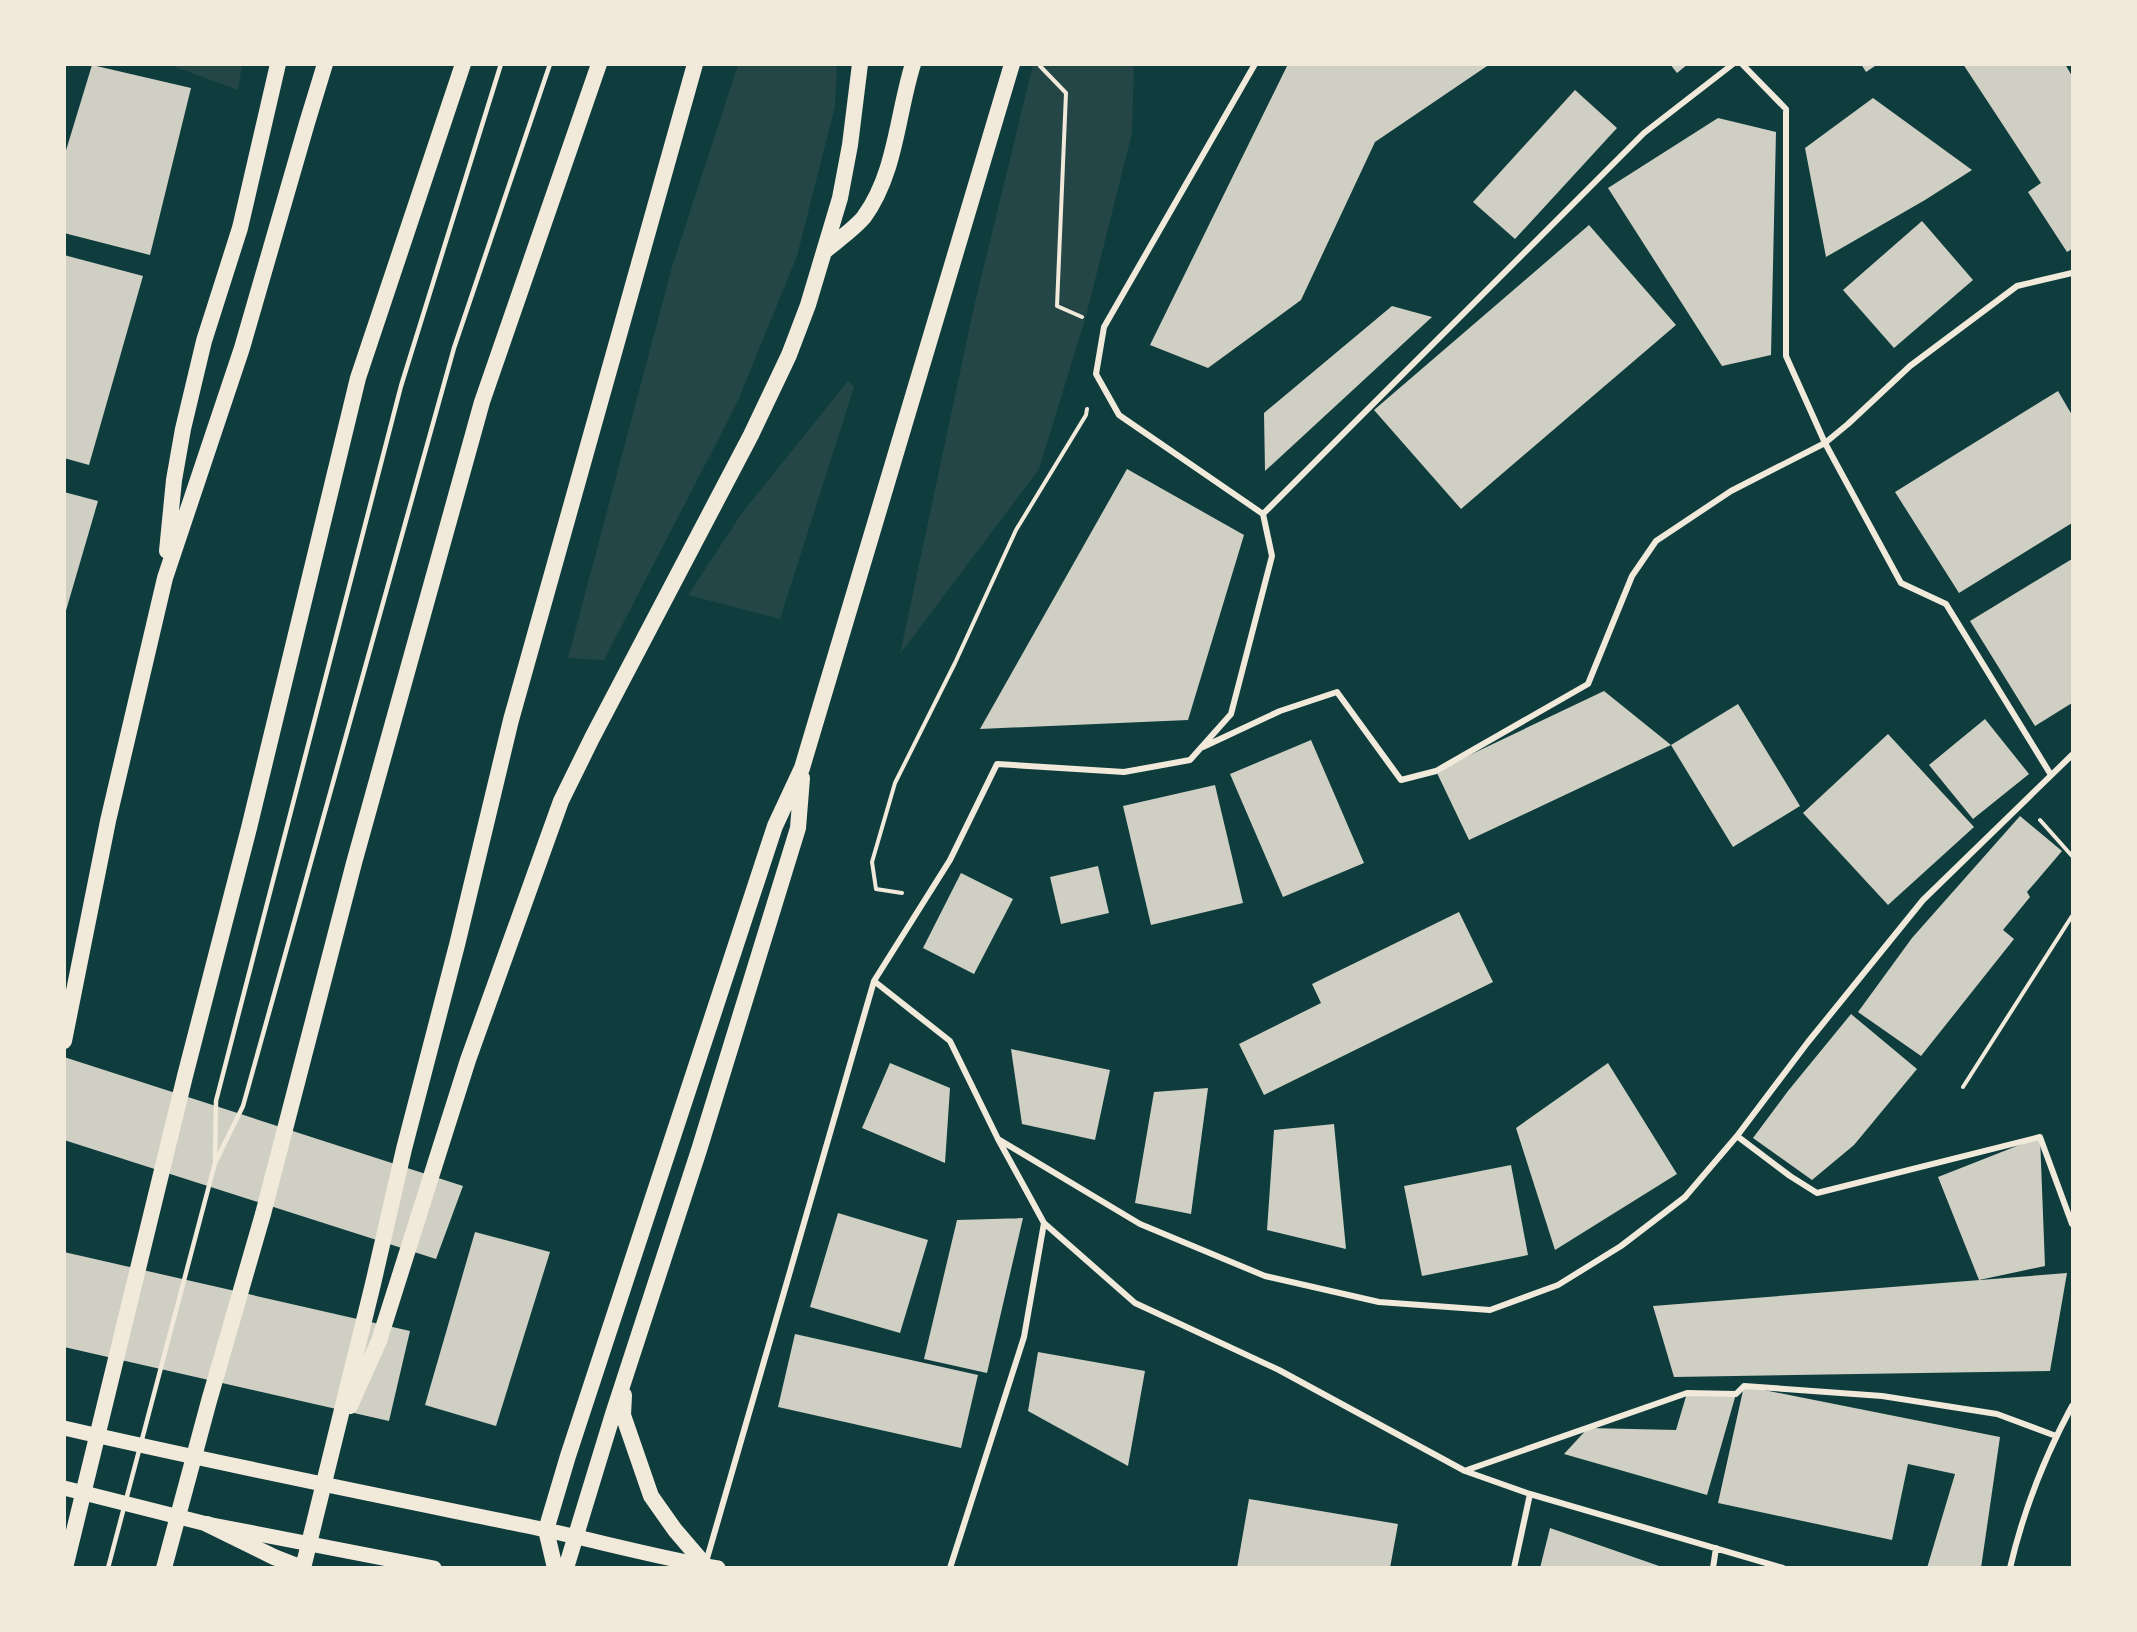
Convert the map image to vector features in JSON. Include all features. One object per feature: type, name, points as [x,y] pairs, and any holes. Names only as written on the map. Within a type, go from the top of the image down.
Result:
[{"type":"highway","points":[[165,578],[174,480],[183,429],[204,340],[240,228],[278,64]]},
{"type":"highway","points":[[64,1041],[108,821],[165,578],[242,348],[326,64]]},
{"type":"highway","points":[[64,1568],[185,1076],[249,828],[358,378],[463,64]]},
{"type":"highway","points":[[164,1568],[263,1214],[354,863],[482,402],[599,64]]},
{"type":"highway","points":[[207,1524],[302,1568],[336,1437],[404,1149],[458,945],[511,720],[695,64]]},
{"type":"highway","points":[[336,1437],[379,1341],[468,1060],[561,801],[751,435],[789,355],[826,250],[844,177],[860,64]]},
{"type":"highway","points":[[826,250],[863,217],[882,184],[895,144],[913,64]]},
{"type":"highway","points":[[555,1568],[546,1530],[592,1379],[775,826],[802,768],[1012,64]]},
{"type":"highway","points":[[566,1568],[624,1379],[699,1150],[798,828],[802,768]]},
{"type":"highway","points":[[624,1379],[623,1415],[651,1496],[675,1530],[712,1566]]},
{"type":"main road","points":[[64,1428],[205,1461],[712,1566]]},
{"type":"main road","points":[[64,1488],[207,1524],[434,1568]]},
{"type":"street","points":[[712,1566],[874,981],[950,860],[997,764],[1124,772],[1190,760],[1231,714],[1272,556],[1263,514],[1119,415],[1096,374],[1104,327],[1256,64]]},
{"type":"street","points":[[1263,514],[1644,133],[1733,64]]},
{"type":"street","points":[[1742,64],[1786,109],[1786,356],[1825,443],[1901,583],[1946,604],[2051,775]]},
{"type":"street","points":[[1200,749],[1280,711],[1336,692],[1401,780],[1436,771],[1588,684],[1632,576],[1656,541],[1731,491],[1825,443],[1910,366],[2017,286],[2073,273]]},
{"type":"street","points":[[998,1139],[1140,1224],[1265,1276],[1379,1302],[1490,1310],[1558,1285],[1621,1246],[1685,1197],[1737,1136],[1808,1042],[1923,900],[2073,755]]},
{"type":"street","points":[[874,981],[950,1041],[998,1139],[1044,1223],[1135,1303],[1279,1370],[1465,1471],[1530,1494],[1783,1568]]},
{"type":"street","points":[[1737,1136],[1790,1176],[1817,1193],[2040,1137],[2073,1224]]},
{"type":"street","points":[[950,1568],[1024,1337],[1044,1223]]},
{"type":"street","points":[[1465,1471],[1687,1393],[1736,1394],[1744,1386],[1882,1396],[1997,1414],[2056,1436]]},
{"type":"street","points":[[2010,1568],[2017,1536],[2056,1436],[2073,1406]]},
{"type":"street","points":[[1514,1568],[1530,1494]]},
{"type":"street","points":[[1713,1568],[1716,1548]]},
{"type":"lane","points":[[108,1568],[215,1162],[243,1106],[454,348],[550,64]]},
{"type":"lane","points":[[215,1162],[216,1101],[400,386],[501,65]]},
{"type":"path","points":[[1039,64],[1066,93],[1057,306],[1104,327]]},
{"type":"path","points":[[926,898],[876,889],[872,862],[895,783],[955,663],[1016,530],[1086,415],[1096,374]]},
{"type":"path","points":[[2024,801],[2073,856]]},
{"type":"path","points":[[1964,1087],[2073,916]]},
{"type":"shaded area","points":[[242,64],[238,90],[170,65]]},
{"type":"shaded area","points":[[738,65],[837,65],[835,106],[797,256],[737,403],[604,660],[568,658],[672,267]]},
{"type":"shaded area","points":[[1033,65],[1134,65],[1132,133],[1086,316],[1039,469],[900,654],[974,307]]},
{"type":"shaded area","points":[[848,381],[854,387],[780,619],[688,595],[742,513]]},
{"type":"building","points":[[1288,64],[1490,64],[1375,142],[1301,300],[1208,368],[1150,345]]},
{"type":"building","points":[[1670,64],[1688,64],[1677,73]]},
{"type":"building","points":[[1861,64],[1878,64],[1866,72]]},
{"type":"building","points":[[1963,64],[2065,64],[2072,76],[2072,249],[2067,252],[2028,192],[2041,183]]},
{"type":"building","points":[[92,65],[191,88],[150,255],[64,233],[64,157]]},
{"type":"building","points":[[1575,90],[1617,128],[1515,239],[1473,202]]},
{"type":"building","points":[[1873,98],[1972,170],[1826,257],[1805,148]]},
{"type":"building","points":[[1718,118],[1776,132],[1771,355],[1722,366],[1608,188]]},
{"type":"building","points":[[1922,221],[1973,280],[1894,348],[1843,290]]},
{"type":"building","points":[[1589,225],[1676,325],[1461,509],[1374,410]]},
{"type":"building","points":[[64,255],[143,276],[89,465],[64,458]]},
{"type":"building","points":[[1392,306],[1432,317],[1265,471],[1264,413]]},
{"type":"building","points":[[2058,391],[2072,415],[2072,523],[1959,593],[1895,492]]},
{"type":"building","points":[[1127,469],[1244,535],[1188,720],[980,729]]},
{"type":"building","points":[[64,492],[98,501],[65,614],[64,614]]},
{"type":"building","points":[[2072,559],[2072,703],[2035,726],[1970,621]]},
{"type":"building","points":[[1604,691],[1671,745],[1469,840],[1436,771]]},
{"type":"building","points":[[1738,704],[1800,806],[1733,847],[1671,745]]},
{"type":"building","points":[[1985,719],[2029,774],[1973,819],[1929,765]]},
{"type":"building","points":[[1888,734],[1974,827],[1888,905],[1803,813]]},
{"type":"building","points":[[1311,740],[1364,863],[1283,897],[1230,774]]},
{"type":"building","points":[[1215,785],[1243,903],[1151,925],[1123,806]]},
{"type":"building","points":[[2020,816],[2062,851],[2027,892],[2030,897],[2003,930],[2014,939],[1921,1056],[1858,1012],[1912,938]]},
{"type":"building","points":[[1098,866],[1109,913],[1061,924],[1050,877]]},
{"type":"building","points":[[961,873],[1013,899],[974,974],[923,948]]},
{"type":"building","points":[[1459,912],[1493,982],[1264,1095],[1239,1044],[1321,1003],[1312,984]]},
{"type":"building","points":[[1851,1014],[1917,1069],[1854,1145],[1812,1180],[1753,1138]]},
{"type":"building","points":[[1011,1049],[1110,1070],[1095,1140],[1022,1124]]},
{"type":"building","points":[[64,1057],[463,1186],[436,1259],[64,1140]]},
{"type":"building","points":[[890,1063],[950,1088],[945,1163],[862,1128]]},
{"type":"building","points":[[1608,1063],[1677,1174],[1555,1250],[1516,1128]]},
{"type":"building","points":[[1208,1088],[1191,1214],[1135,1203],[1154,1092]]},
{"type":"building","points":[[1334,1124],[1346,1249],[1267,1230],[1274,1130]]},
{"type":"building","points":[[2040,1137],[2045,1266],[1979,1280],[1938,1177]]},
{"type":"building","points":[[1511,1165],[1528,1255],[1422,1276],[1404,1186]]},
{"type":"building","points":[[838,1213],[928,1240],[900,1333],[810,1307]]},
{"type":"building","points":[[1023,1218],[987,1373],[924,1359],[957,1220]]},
{"type":"building","points":[[475,1232],[550,1252],[496,1426],[425,1405]]},
{"type":"building","points":[[64,1252],[410,1331],[389,1421],[64,1347]]},
{"type":"building","points":[[2067,1273],[2050,1371],[1674,1377],[1653,1306]]},
{"type":"building","points":[[795,1334],[978,1375],[961,1448],[778,1407]]},
{"type":"building","points":[[1038,1352],[1145,1371],[1128,1466],[1028,1411]]},
{"type":"building","points":[[1744,1386],[2000,1437],[1981,1568],[1927,1568],[1955,1474],[1908,1464],[1892,1540],[1718,1503]]},
{"type":"building","points":[[1687,1393],[1736,1394],[1707,1495],[1564,1454],[1588,1428],[1676,1430]]},
{"type":"building","points":[[1249,1499],[1398,1524],[1390,1568],[1237,1568]]},
{"type":"building","points":[[1550,1528],[1662,1567],[1662,1568],[1540,1568]]}]
